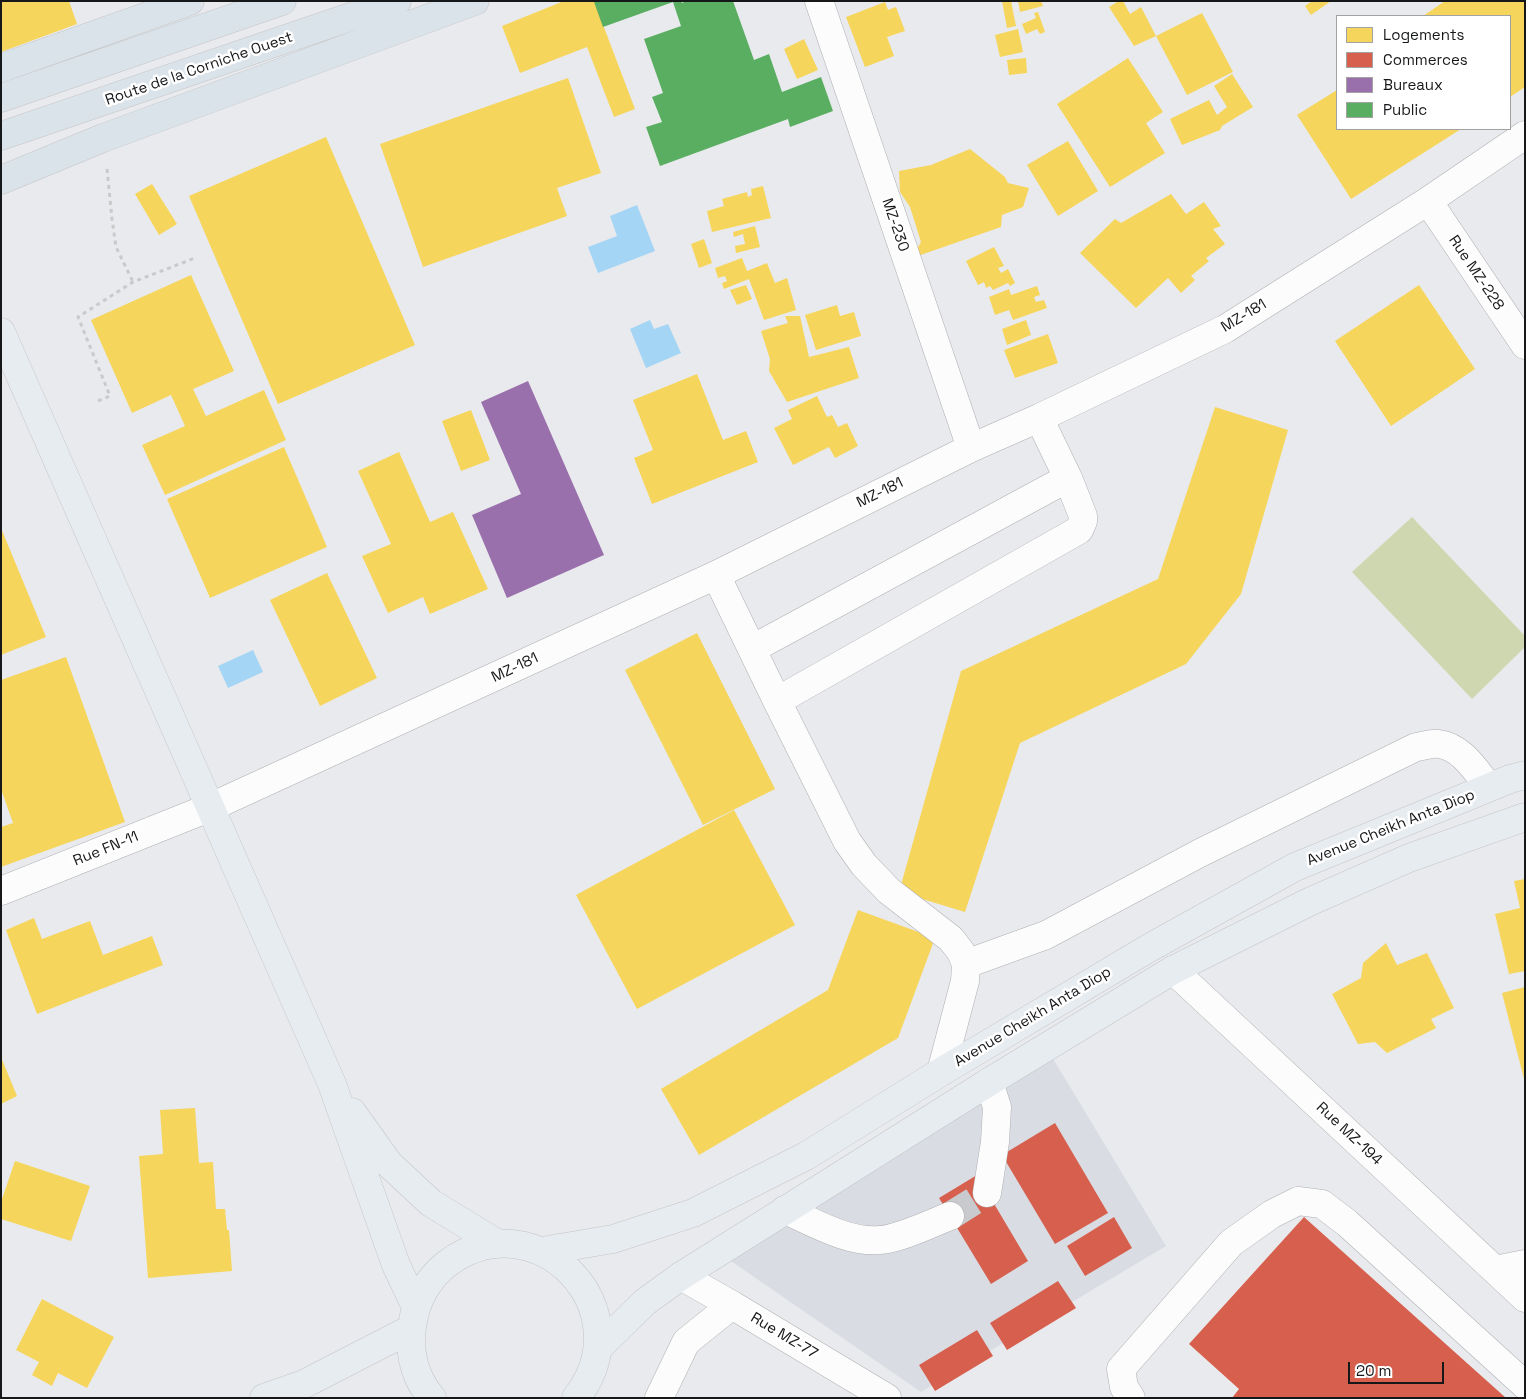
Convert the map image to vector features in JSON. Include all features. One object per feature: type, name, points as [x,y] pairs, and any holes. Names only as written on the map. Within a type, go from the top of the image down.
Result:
[{"type":"highway","points":[[1,68],[190,1]]},
{"type":"highway","points":[[1,98],[282,1]]},
{"type":"highway","name":"Route de la Corniche Ouest","points":[[1,136],[397,1]]},
{"type":"highway","points":[[1,180],[103,138],[474,1]]},
{"type":"main road","points":[[1,332],[332,1084],[413,1318]]},
{"type":"main road","name":"Avenue Cheikh Anta Diop","points":[[542,1252],[613,1239],[693,1213],[806,1156],[941,1072],[1149,948],[1295,867],[1525,774]]},
{"type":"main road","points":[[598,1348],[645,1302],[681,1276],[990,1082],[1174,970],[1309,902],[1409,858],[1525,817]]},
{"type":"main road","points":[[332,1084],[389,1164],[431,1203],[498,1244]]},
{"type":"main road","points":[[432,1398],[425,1390],[416,1371],[411,1350],[413,1318],[425,1287],[439,1270],[457,1257],[477,1248],[498,1244],[521,1246],[542,1252],[562,1264],[579,1281],[591,1301],[597,1324],[598,1348],[593,1367],[581,1394]]},
{"type":"main road","points":[[264,1398],[304,1384],[413,1318]]},
{"type":"street","name":"MZ-230","points":[[819,1],[971,448]]},
{"type":"street","name":"MZ-181","points":[[211,807],[716,575],[971,448],[1039,418],[1225,329],[1428,201],[1525,135]]},
{"type":"street","name":"Rue MZ-228","points":[[1428,201],[1525,345]]},
{"type":"street","points":[[777,701],[1079,530],[1083,516],[1068,478],[1039,418]]},
{"type":"street","points":[[752,649],[1068,478]]},
{"type":"street","points":[[716,575],[847,841],[864,865],[889,891],[951,939],[961,952],[966,964],[965,981],[941,1072]]},
{"type":"street","points":[[966,964],[1046,935],[1200,853],[1416,747],[1439,744],[1456,751],[1470,763],[1489,787]]},
{"type":"street","name":"Rue FN-11","points":[[1,891],[211,807]]},
{"type":"street","name":"Rue MZ-194","points":[[1174,970],[1525,1298]]},
{"type":"street","points":[[987,1193],[995,1142],[997,1107],[990,1082]]},
{"type":"street","points":[[1131,1398],[1124,1387],[1121,1369],[1231,1243],[1272,1214],[1298,1201],[1322,1204],[1347,1223],[1525,1385]]},
{"type":"street","points":[[785,1210],[849,1237],[881,1240],[910,1232],[950,1216]]},
{"type":"street","points":[[1495,1270],[1525,1264]]},
{"type":"street","name":"Rue MZ-77","points":[[681,1276],[887,1398]]},
{"type":"street","points":[[659,1398],[686,1342],[732,1305]]},
{"type":"path","points":[[103,138],[116,247],[133,282]]},
{"type":"path","points":[[98,401],[110,396],[78,317],[133,282],[196,258]]},
{"type":"shaded area","points":[[1049,1052],[1166,1246],[921,1392],[728,1259]]},
{"type":"green space","points":[[1412,517],[1525,636],[1525,647],[1472,699],[1352,572]]},
{"type":"water","points":[[637,205],[655,251],[598,273],[588,247],[617,236],[610,216]]},
{"type":"water","points":[[650,320],[654,329],[668,324],[681,353],[646,368],[630,329]]},
{"type":"water","points":[[253,650],[263,672],[228,688],[218,666]]},
{"type":"building: Logements","points":[[1,1],[69,1],[77,24],[1,52]]},
{"type":"building: Logements","points":[[564,1],[594,1],[635,109],[614,117],[587,47],[520,73],[502,26]]},
{"type":"building: Logements","points":[[1002,1],[1011,1],[1016,26],[1007,28]]},
{"type":"building: Logements","points":[[1018,1],[1041,1],[1043,6],[1020,12]]},
{"type":"building: Logements","points":[[1119,1],[1123,1],[1130,14],[1141,7],[1156,36],[1134,46],[1109,7]]},
{"type":"building: Logements","points":[[1312,1],[1331,1],[1311,15],[1305,6]]},
{"type":"building: Logements","points":[[1445,1],[1525,1],[1525,87],[1511,96],[1511,15],[1424,15]]},
{"type":"building: Logements","points":[[885,2],[888,10],[896,7],[905,31],[887,37],[894,56],[865,67],[846,17]]},
{"type":"building: Logements","points":[[1038,12],[1045,32],[1040,34],[1037,29],[1026,34],[1022,24],[1036,18],[1034,13]]},
{"type":"building: Logements","points":[[1202,13],[1233,72],[1187,95],[1156,36]]},
{"type":"building: Logements","points":[[1018,29],[1023,52],[1000,57],[995,35]]},
{"type":"building: Logements","points":[[804,39],[818,70],[797,79],[784,49]]},
{"type":"building: Logements","points":[[1026,58],[1027,73],[1009,75],[1007,60]]},
{"type":"building: Logements","points":[[1128,58],[1163,112],[1146,123],[1165,153],[1110,187],[1057,104]]},
{"type":"building: Logements","points":[[1232,74],[1253,107],[1222,126],[1220,130],[1182,145],[1170,119],[1209,100],[1217,115],[1227,107],[1214,86]]},
{"type":"building: Logements","points":[[568,78],[601,173],[557,188],[567,216],[423,267],[380,144]]},
{"type":"building: Logements","points":[[1336,91],[1336,130],[1459,130],[1351,199],[1297,115]]},
{"type":"building: Logements","points":[[326,137],[415,345],[278,404],[189,196]]},
{"type":"building: Logements","points":[[1068,141],[1098,191],[1058,216],[1027,165]]},
{"type":"building: Logements","points":[[970,149],[1005,177],[1008,183],[1029,188],[1023,207],[1002,215],[1001,227],[912,258],[921,242],[910,207],[900,192],[899,171],[931,165]]},
{"type":"building: Logements","points":[[152,184],[177,224],[159,235],[135,194]]},
{"type":"building: Logements","points":[[763,186],[771,218],[712,232],[707,211],[724,206],[722,199],[747,192],[748,197],[752,195],[751,189]]},
{"type":"building: Logements","points":[[1171,194],[1186,214],[1204,202],[1221,226],[1213,229],[1225,244],[1206,258],[1209,261],[1191,276],[1195,280],[1181,293],[1168,278],[1136,308],[1080,253],[1115,219],[1121,223]]},
{"type":"building: Logements","points":[[755,226],[760,247],[736,253],[735,246],[745,244],[743,234],[734,237],[733,232]]},
{"type":"building: Logements","points":[[704,239],[712,263],[699,268],[691,244]]},
{"type":"building: Logements","points":[[994,247],[1004,266],[998,268],[1001,273],[1008,269],[1015,283],[1010,286],[1008,283],[993,290],[990,286],[986,288],[984,282],[978,285],[966,261]]},
{"type":"building: Logements","points":[[742,258],[747,271],[767,263],[775,283],[787,278],[796,310],[764,320],[749,279],[724,289],[722,283],[727,281],[725,276],[718,278],[715,268]]},
{"type":"building: Logements","points":[[191,275],[234,371],[193,389],[206,416],[264,390],[286,440],[165,495],[142,445],[185,426],[171,395],[132,413],[91,320]]},
{"type":"building: Logements","points":[[746,285],[752,299],[737,305],[730,290]]},
{"type":"building: Logements","points":[[1419,285],[1475,369],[1391,426],[1335,341]]},
{"type":"building: Logements","points":[[1037,286],[1040,295],[1034,297],[1036,302],[1044,300],[1047,308],[1013,320],[1009,310],[995,315],[989,297],[1009,289],[1011,295]]},
{"type":"building: Logements","points":[[837,305],[840,316],[854,312],[861,336],[816,350],[805,315]]},
{"type":"building: Logements","points":[[785,316],[800,316],[809,357],[849,347],[859,378],[787,402],[769,371],[770,359],[761,331],[788,323]]},
{"type":"building: Logements","points":[[1026,320],[1031,335],[1007,345],[1002,329]]},
{"type":"building: Logements","points":[[1048,334],[1058,363],[1015,378],[1004,350]]},
{"type":"building: Logements","points":[[697,374],[723,440],[746,431],[758,462],[652,504],[634,458],[653,450],[633,400]]},
{"type":"building: Logements","points":[[817,396],[827,417],[832,415],[838,427],[847,423],[858,446],[835,458],[829,447],[793,465],[774,428],[792,419],[788,410]]},
{"type":"building: Logements","points":[[1215,407],[1288,430],[1241,594],[1186,664],[1020,743],[965,912],[899,892],[961,671],[1158,579]]},
{"type":"building: Logements","points":[[471,410],[490,460],[461,471],[442,421]]},
{"type":"building: Logements","points":[[284,447],[327,547],[210,598],[167,499]]},
{"type":"building: Logements","points":[[399,452],[430,522],[453,512],[488,589],[430,614],[423,597],[388,613],[362,556],[391,544],[358,471]]},
{"type":"building: Logements","points":[[1,528],[46,637],[1,655]]},
{"type":"building: Logements","points":[[327,573],[377,678],[320,706],[270,600]]},
{"type":"building: Logements","points":[[697,633],[775,789],[703,825],[625,670]]},
{"type":"building: Logements","points":[[66,657],[125,822],[1,867],[1,827],[13,823],[1,789],[1,680]]},
{"type":"building: Logements","points":[[734,810],[795,925],[637,1009],[576,895]]},
{"type":"building: Logements","points":[[1525,879],[1525,971],[1509,974],[1495,914],[1520,908],[1514,881]]},
{"type":"building: Logements","points":[[858,910],[935,938],[898,1038],[699,1155],[661,1089],[828,990]]},
{"type":"building: Logements","points":[[34,918],[42,939],[90,921],[103,955],[152,936],[163,965],[37,1014],[6,930]]},
{"type":"building: Logements","points":[[1386,943],[1397,965],[1427,953],[1454,1008],[1431,1019],[1436,1028],[1387,1053],[1375,1042],[1358,1044],[1332,994],[1361,978],[1363,963]]},
{"type":"building: Logements","points":[[1525,987],[1525,1078],[1524,1079],[1502,993]]},
{"type":"building: Logements","points":[[1,1057],[17,1096],[1,1104]]},
{"type":"building: Logements","points":[[195,1108],[199,1163],[213,1162],[216,1209],[225,1209],[227,1230],[229,1230],[232,1271],[148,1278],[139,1156],[163,1154],[160,1110]]},
{"type":"building: Logements","points":[[15,1161],[90,1186],[71,1241],[1,1219],[1,1202]]},
{"type":"building: Logements","points":[[42,1299],[114,1337],[87,1388],[58,1373],[52,1386],[32,1375],[39,1362],[16,1350]]},
{"type":"building: Commerces","points":[[1055,1123],[1108,1213],[1055,1244],[1002,1155]]},
{"type":"building: Commerces","points":[[977,1175],[1028,1261],[991,1284],[939,1198]]},
{"type":"building: Commerces","points":[[1114,1217],[1132,1248],[1085,1276],[1067,1246]]},
{"type":"building: Commerces","points":[[1304,1217],[1506,1398],[1232,1398],[1239,1389],[1189,1344]]},
{"type":"building: Commerces","points":[[1058,1281],[1076,1308],[1007,1350],[990,1323]]},
{"type":"building: Commerces","points":[[977,1330],[993,1356],[935,1391],[919,1365]]},
{"type":"building: Bureaux","points":[[528,381],[604,555],[507,598],[472,515],[521,494],[481,402]]},
{"type":"building: Public","points":[[681,1],[682,3],[686,1],[733,1],[754,60],[769,54],[782,92],[821,77],[833,111],[790,127],[788,119],[660,166],[646,127],[662,122],[652,97],[663,93],[644,39],[681,26],[673,2],[603,27],[594,2]]},
{"type":"tunnel","points":[[950,1216],[987,1193]]}]
